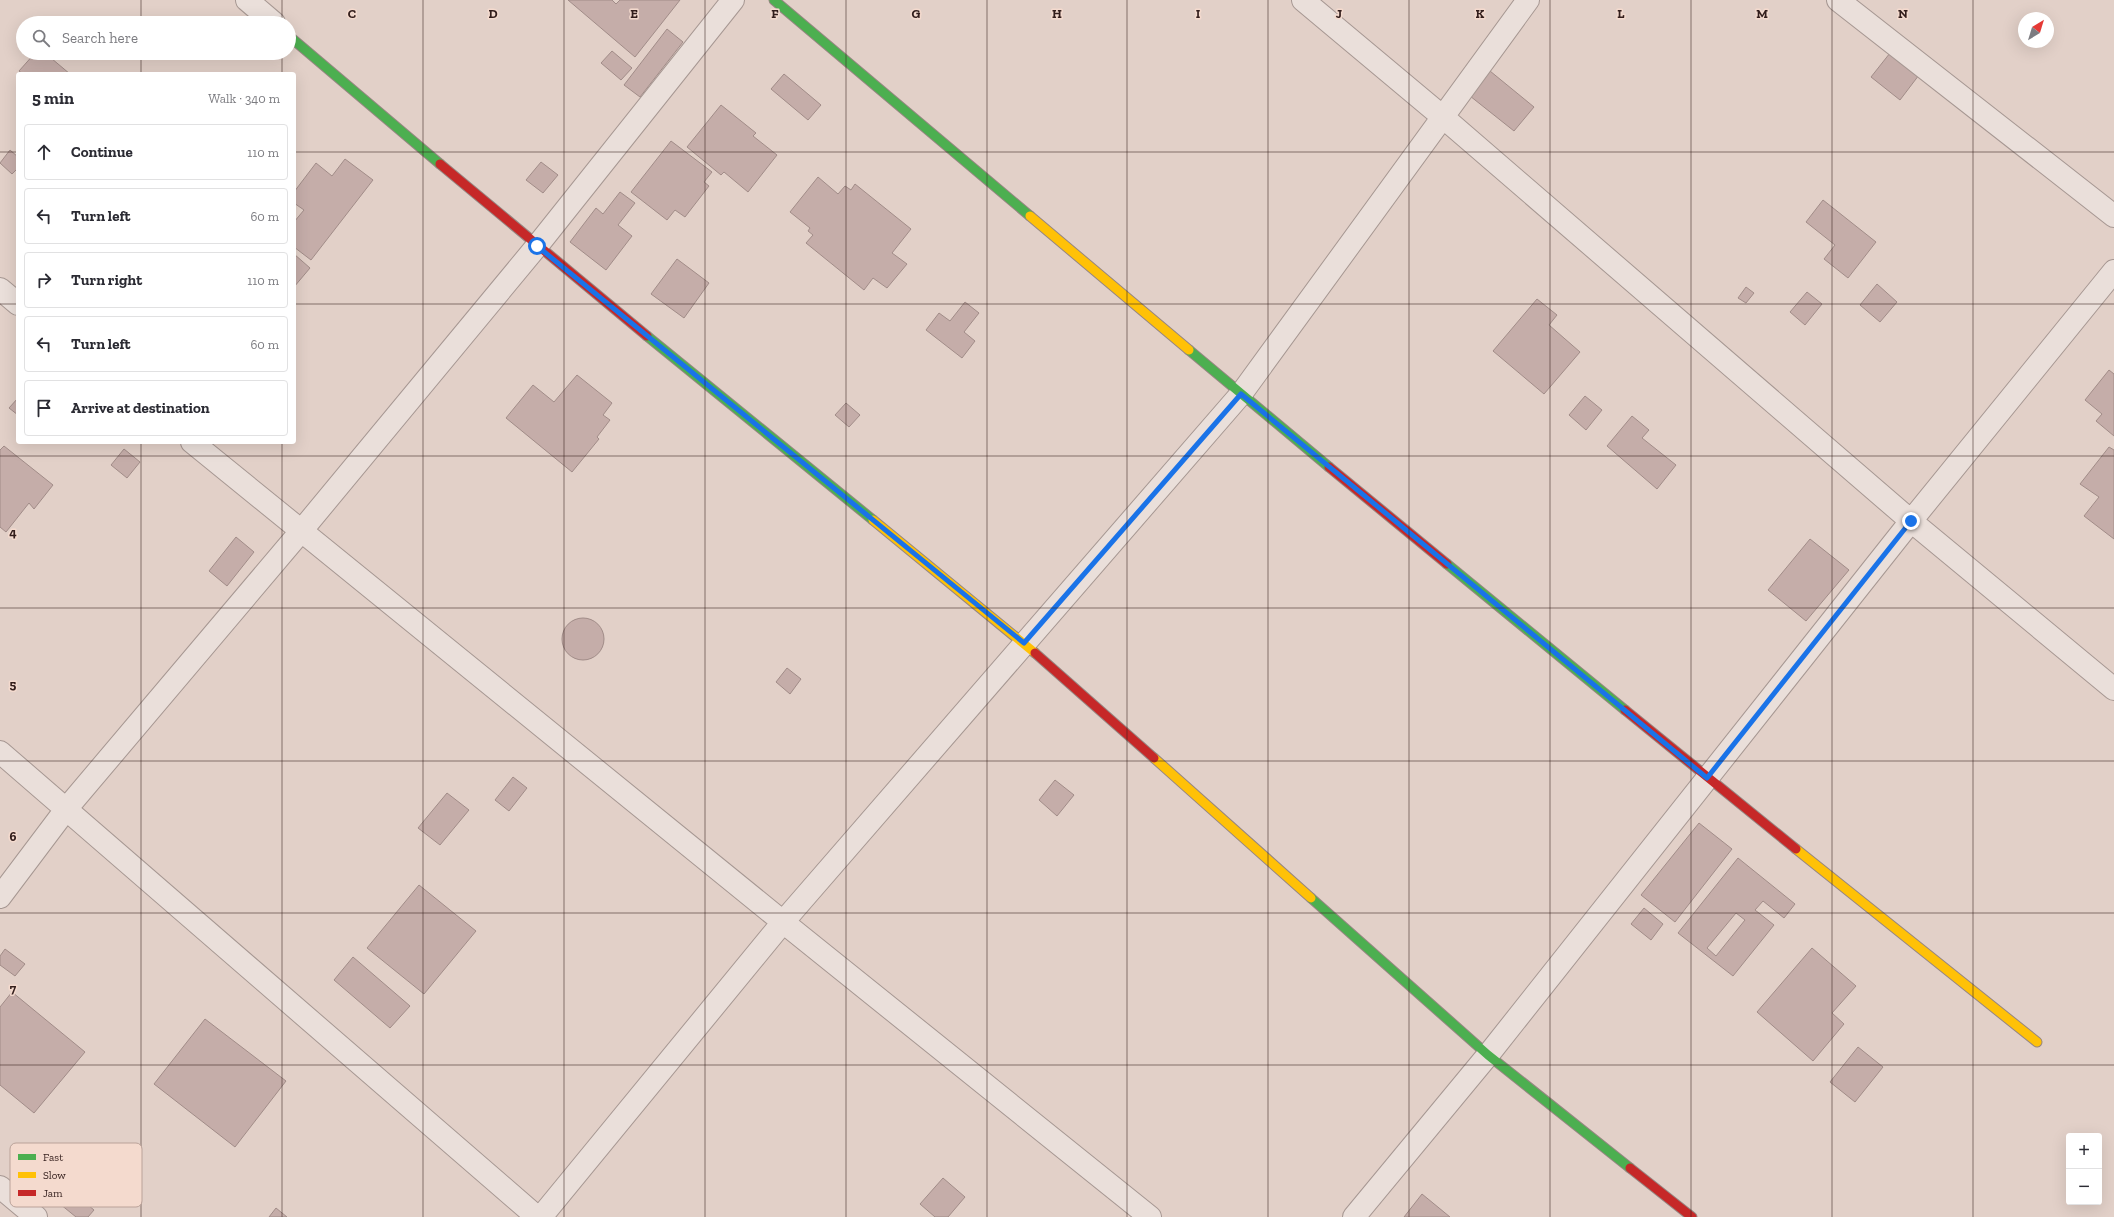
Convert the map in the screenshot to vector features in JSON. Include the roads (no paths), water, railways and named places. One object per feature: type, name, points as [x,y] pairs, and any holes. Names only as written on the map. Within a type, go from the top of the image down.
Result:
[{"type":"street","points":[[247,0],[266,16]]},
{"type":"street","points":[[0,897],[67,808],[302,530],[537,246],[733,0]]},
{"type":"street","points":[[774,0],[1241,394],[1707,778],[2038,1042]]},
{"type":"street","points":[[1303,0],[1444,118],[1911,521],[2114,690]]},
{"type":"street","points":[[541,1217],[783,922],[1241,394],[1444,118],[1528,0]]},
{"type":"street","points":[[1838,0],[2114,216]]},
{"type":"street","points":[[296,42],[537,246],[1024,643],[1488,1055],[1692,1217]]},
{"type":"street","points":[[1354,1217],[1488,1055],[1911,521],[2114,271]]},
{"type":"street","points":[[0,290],[16,302]]},
{"type":"street","points":[[194,444],[783,922],[1150,1217]]},
{"type":"street","points":[[0,752],[67,808],[537,1217]]},
{"type":"street","points":[[0,1187],[10,1195]]},
{"type":"street","points":[[24,1207],[36,1217]]}]
